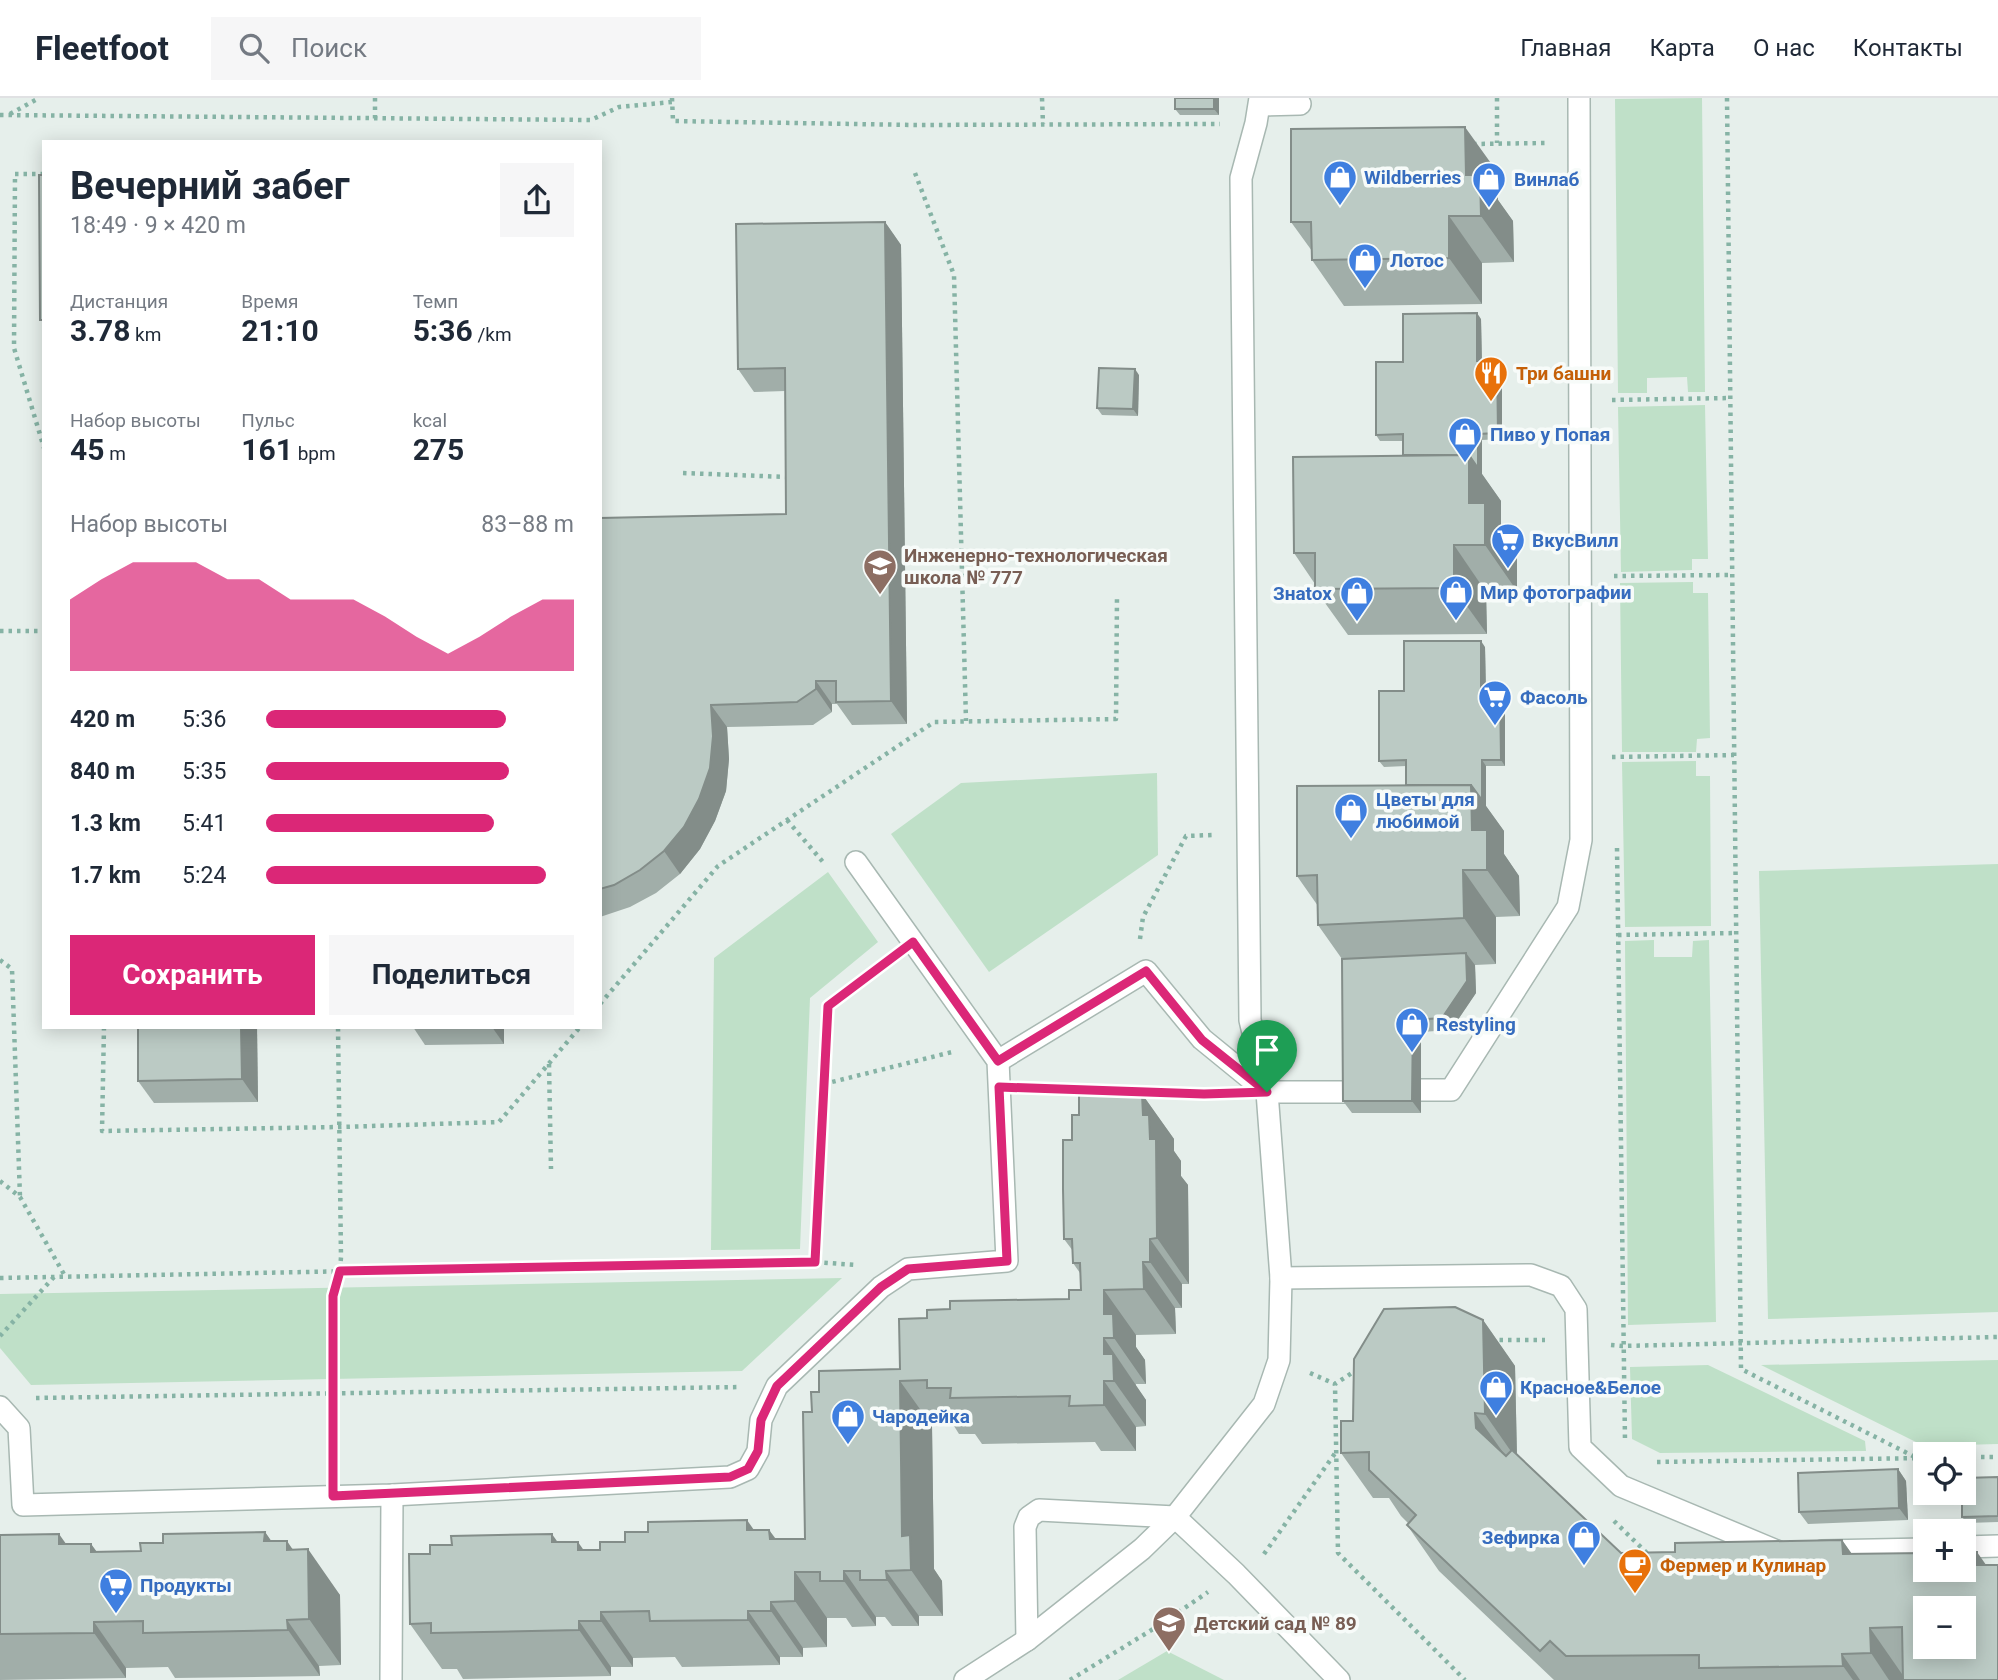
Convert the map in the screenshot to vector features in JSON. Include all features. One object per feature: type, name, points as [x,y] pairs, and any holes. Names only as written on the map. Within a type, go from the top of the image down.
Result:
[{"type":"lane","points":[[1421,1090],[1451,1090],[1568,907],[1581,840],[1579,98]]},
{"type":"lane","points":[[965,1680],[1027,1640],[1142,1549],[1175,1517],[1264,1404],[1279,1360],[1281,1278],[1267,1092],[1250,1020],[1241,178],[1259,109],[1300,104]]},
{"type":"lane","points":[[0,1407],[19,1428],[23,1505],[392,1495],[730,1477],[748,1469],[758,1451],[761,1420],[777,1386],[881,1287],[908,1269],[1007,1261],[998,1061],[856,862]]},
{"type":"lane","points":[[998,1061],[1146,971],[1202,1040],[1267,1092],[1352,1093]]},
{"type":"lane","points":[[1281,1278],[1531,1275],[1561,1286],[1576,1310],[1580,1447],[1622,1486],[1780,1552],[1913,1549]]},
{"type":"lane","points":[[391,1680],[392,1495]]},
{"type":"lane","points":[[1027,1640],[1025,1527],[1029,1517],[1039,1510],[1175,1517],[1236,1574],[1339,1680]]},
{"type":"lane","points":[[1976,1547],[1998,1546]]},
{"type":"path","points":[[9,115],[39,98]]},
{"type":"path","points":[[375,98],[375,119]]},
{"type":"path","points":[[1042,98],[1043,124]]},
{"type":"path","points":[[1497,98],[1497,143]]},
{"type":"path","points":[[1727,98],[1741,1369],[1913,1456]]},
{"type":"path","points":[[0,115],[591,120],[619,107],[672,100],[673,121],[1043,124],[1259,109]]},
{"type":"path","points":[[1469,144],[1551,143]]},
{"type":"path","points":[[915,173],[954,275],[966,721]]},
{"type":"path","points":[[42,174],[15,174],[14,322],[14,348],[42,441]]},
{"type":"path","points":[[1612,400],[1730,398]]},
{"type":"path","points":[[683,473],[787,477]]},
{"type":"path","points":[[1614,576],[1732,575]]},
{"type":"path","points":[[602,1002],[718,866],[934,722],[1116,719],[1117,596]]},
{"type":"path","points":[[0,631],[42,631]]},
{"type":"path","points":[[1615,757],[1734,755]]},
{"type":"path","points":[[787,820],[827,866]]},
{"type":"path","points":[[1140,944],[1143,917],[1186,836],[1247,835]]},
{"type":"path","points":[[1618,935],[1736,933]]},
{"type":"path","points":[[815,1262],[828,1006],[913,942]]},
{"type":"path","points":[[0,960],[12,969],[20,1198]]},
{"type":"path","points":[[104,1029],[102,1130],[499,1122],[578,1029]]},
{"type":"path","points":[[333,1496],[333,1296],[340,1271],[338,1029]]},
{"type":"path","points":[[549,1063],[551,1170]]},
{"type":"path","points":[[999,1087],[1204,1094],[1267,1092]]},
{"type":"path","points":[[0,1181],[20,1198],[65,1276]]},
{"type":"path","points":[[0,1278],[815,1262],[908,1269]]},
{"type":"path","points":[[0,1336],[54,1276]]},
{"type":"path","points":[[1622,1346],[1998,1337]]},
{"type":"path","points":[[1480,1340],[1545,1340],[1546,1353]]},
{"type":"path","points":[[1369,1363],[1335,1384],[1338,1553],[1465,1680]]},
{"type":"path","points":[[28,1398],[777,1386]]},
{"type":"path","points":[[1070,1680],[1158,1626],[1265,1553],[1336,1452]]},
{"type":"path","points":[[1976,1458],[1998,1457]]},
{"type":"path","points":[[1646,1458],[1657,1462],[1913,1458]]},
{"type":"path","points":[[1609,1516],[1658,1564]]},
{"type":"green space","points":[[1702,98],[1705,392],[1688,392],[1687,377],[1647,378],[1647,393],[1618,393],[1615,99]]},
{"type":"green space","points":[[1705,405],[1708,559],[1692,559],[1692,570],[1621,572],[1618,407]]},
{"type":"green space","points":[[1693,582],[1693,593],[1708,593],[1710,738],[1697,739],[1696,752],[1622,752],[1620,583]]},
{"type":"green space","points":[[1696,761],[1696,776],[1710,776],[1711,926],[1625,927],[1622,762]]},
{"type":"green space","points":[[1157,773],[1158,855],[989,972],[891,834],[961,783]]},
{"type":"green space","points":[[1998,864],[1998,1312],[1768,1319],[1759,871]]},
{"type":"green space","points":[[828,872],[878,942],[810,998],[800,1249],[711,1250],[714,958]]},
{"type":"green space","points":[[1654,940],[1654,957],[1692,957],[1693,941],[1709,940],[1716,1322],[1628,1325],[1625,941]]},
{"type":"green space","points":[[842,1278],[742,1371],[31,1385],[0,1348],[0,1294]]},
{"type":"green space","points":[[1998,1360],[1998,1444],[1916,1442],[1761,1365]]},
{"type":"green space","points":[[1708,1365],[1865,1441],[1866,1451],[1660,1453],[1632,1439],[1630,1367]]},
{"type":"green space","points":[[1167,1651],[1224,1680],[1118,1680]]},
{"type":"building","points":[[1175,98],[1214,98],[1214,109],[1175,109]]},
{"type":"building","points":[[1465,127],[1466,175],[1480,175],[1481,216],[1449,216],[1449,258],[1312,260],[1311,222],[1291,222],[1291,129]]},
{"type":"building","points":[[39,175],[42,175],[42,320]]},
{"type":"building","points":[[885,222],[891,701],[836,702],[836,681],[816,681],[816,689],[797,702],[711,705],[713,736],[710,768],[699,799],[684,827],[664,851],[640,870],[614,885],[602,888],[602,518],[786,514],[785,368],[738,369],[736,224]]},
{"type":"building","points":[[1477,313],[1477,361],[1497,361],[1498,433],[1478,434],[1478,468],[1469,455],[1403,455],[1403,434],[1376,435],[1376,362],[1403,362],[1403,314]]},
{"type":"building","points":[[1099,368],[1135,369],[1133,409],[1097,408]]},
{"type":"building","points":[[1469,455],[1469,503],[1485,503],[1485,545],[1454,545],[1454,588],[1315,589],[1315,553],[1294,553],[1293,457]]},
{"type":"building","points":[[1404,641],[1481,641],[1481,689],[1500,689],[1501,760],[1482,760],[1482,800],[1471,785],[1406,785],[1406,760],[1379,761],[1379,691],[1404,691]]},
{"type":"building","points":[[1471,785],[1472,830],[1487,830],[1487,870],[1463,870],[1464,918],[1318,925],[1317,875],[1297,876],[1297,786]]},
{"type":"building","points":[[1466,953],[1467,981],[1442,1018],[1413,1020],[1412,1101],[1343,1101],[1342,959]]},
{"type":"building","points":[[138,1029],[241,1029],[242,1079],[138,1081]]},
{"type":"building","points":[[1079,1094],[1142,1094],[1143,1115],[1149,1115],[1150,1139],[1156,1139],[1157,1238],[1150,1239],[1150,1262],[1143,1262],[1144,1289],[1104,1290],[1104,1314],[1113,1314],[1114,1338],[1104,1338],[1104,1354],[1113,1354],[1114,1381],[1104,1381],[1104,1405],[1069,1406],[1070,1396],[950,1398],[951,1388],[927,1388],[927,1380],[900,1381],[902,1536],[910,1535],[911,1570],[886,1571],[887,1580],[860,1580],[860,1571],[844,1571],[844,1581],[820,1581],[820,1572],[795,1572],[795,1601],[771,1602],[771,1611],[748,1611],[748,1620],[650,1621],[649,1611],[601,1612],[601,1621],[579,1621],[579,1630],[431,1633],[431,1623],[410,1624],[409,1554],[430,1554],[430,1545],[452,1545],[451,1536],[552,1534],[552,1542],[578,1542],[578,1550],[600,1550],[600,1542],[625,1542],[625,1532],[648,1532],[648,1522],[747,1520],[747,1530],[769,1530],[770,1539],[805,1539],[803,1412],[812,1412],[811,1392],[819,1392],[819,1371],[900,1369],[899,1319],[927,1318],[927,1310],[950,1309],[950,1301],[1069,1299],[1069,1290],[1081,1290],[1080,1263],[1073,1263],[1072,1239],[1064,1239],[1063,1189],[1063,1140],[1072,1140],[1072,1115],[1079,1115]]},
{"type":"building","points":[[1455,1307],[1483,1320],[1485,1414],[1475,1413],[1476,1428],[1506,1456],[1512,1450],[1621,1553],[1675,1552],[1675,1543],[1842,1540],[1843,1554],[1913,1553],[1913,1582],[1976,1582],[1977,1552],[1977,1565],[1998,1565],[1998,1680],[1903,1680],[1902,1627],[1870,1628],[1871,1653],[1842,1654],[1843,1666],[1699,1668],[1699,1655],[1566,1656],[1550,1641],[1540,1651],[1407,1525],[1416,1515],[1369,1470],[1369,1452],[1341,1453],[1341,1421],[1353,1421],[1354,1359],[1384,1309]]},
{"type":"building","points":[[1898,1469],[1899,1508],[1799,1512],[1798,1473]]},
{"type":"building","points":[[1998,1477],[1998,1516],[1962,1517],[1962,1505],[1976,1505],[1976,1478]]},
{"type":"building","points":[[265,1532],[264,1541],[287,1541],[287,1550],[308,1549],[309,1619],[287,1620],[288,1630],[143,1633],[143,1621],[94,1622],[94,1633],[0,1634],[0,1535],[59,1534],[59,1544],[91,1544],[91,1552],[141,1551],[140,1543],[163,1543],[163,1534]]},
{"type":"place","name":"Wildberries","points":[[1340,207]]},
{"type":"place","name":"Винлаб","points":[[1489,209]]},
{"type":"place","name":"Лотос","points":[[1365,290]]},
{"type":"place","name":"Три башни","points":[[1491,403]]},
{"type":"place","name":"Пиво у Попая","points":[[1465,464]]},
{"type":"place","name":"ВкусВилл","points":[[1508,570]]},
{"type":"place","name":"Инженерно-технологическая школа № 777","points":[[880,596]]},
{"type":"place","name":"Мир фотографии","points":[[1456,622]]},
{"type":"place","name":"Знаtox","points":[[1357,623]]},
{"type":"place","name":"Фасоль","points":[[1495,727]]},
{"type":"place","name":"Цветы для любимой","points":[[1351,840]]},
{"type":"place","name":"Restyling","points":[[1412,1054]]},
{"type":"place","name":"Красное&Белое","points":[[1496,1417]]},
{"type":"place","name":"Чародейка","points":[[848,1446]]},
{"type":"place","name":"Зефирка","points":[[1584,1567]]},
{"type":"place","name":"Фермер и Кулинар","points":[[1635,1595]]},
{"type":"place","name":"Продукты","points":[[116,1615]]},
{"type":"place","name":"Детский сад № 89","points":[[1169,1653]]},
{"type":"route","points":[[913,942],[998,1061],[1146,971],[1202,1040],[1267,1092],[1204,1094],[999,1087],[1007,1261],[908,1269],[881,1287],[777,1386],[761,1420],[758,1451],[748,1469],[730,1477],[333,1496],[333,1296],[340,1271],[815,1262],[828,1006],[913,942]]}]
